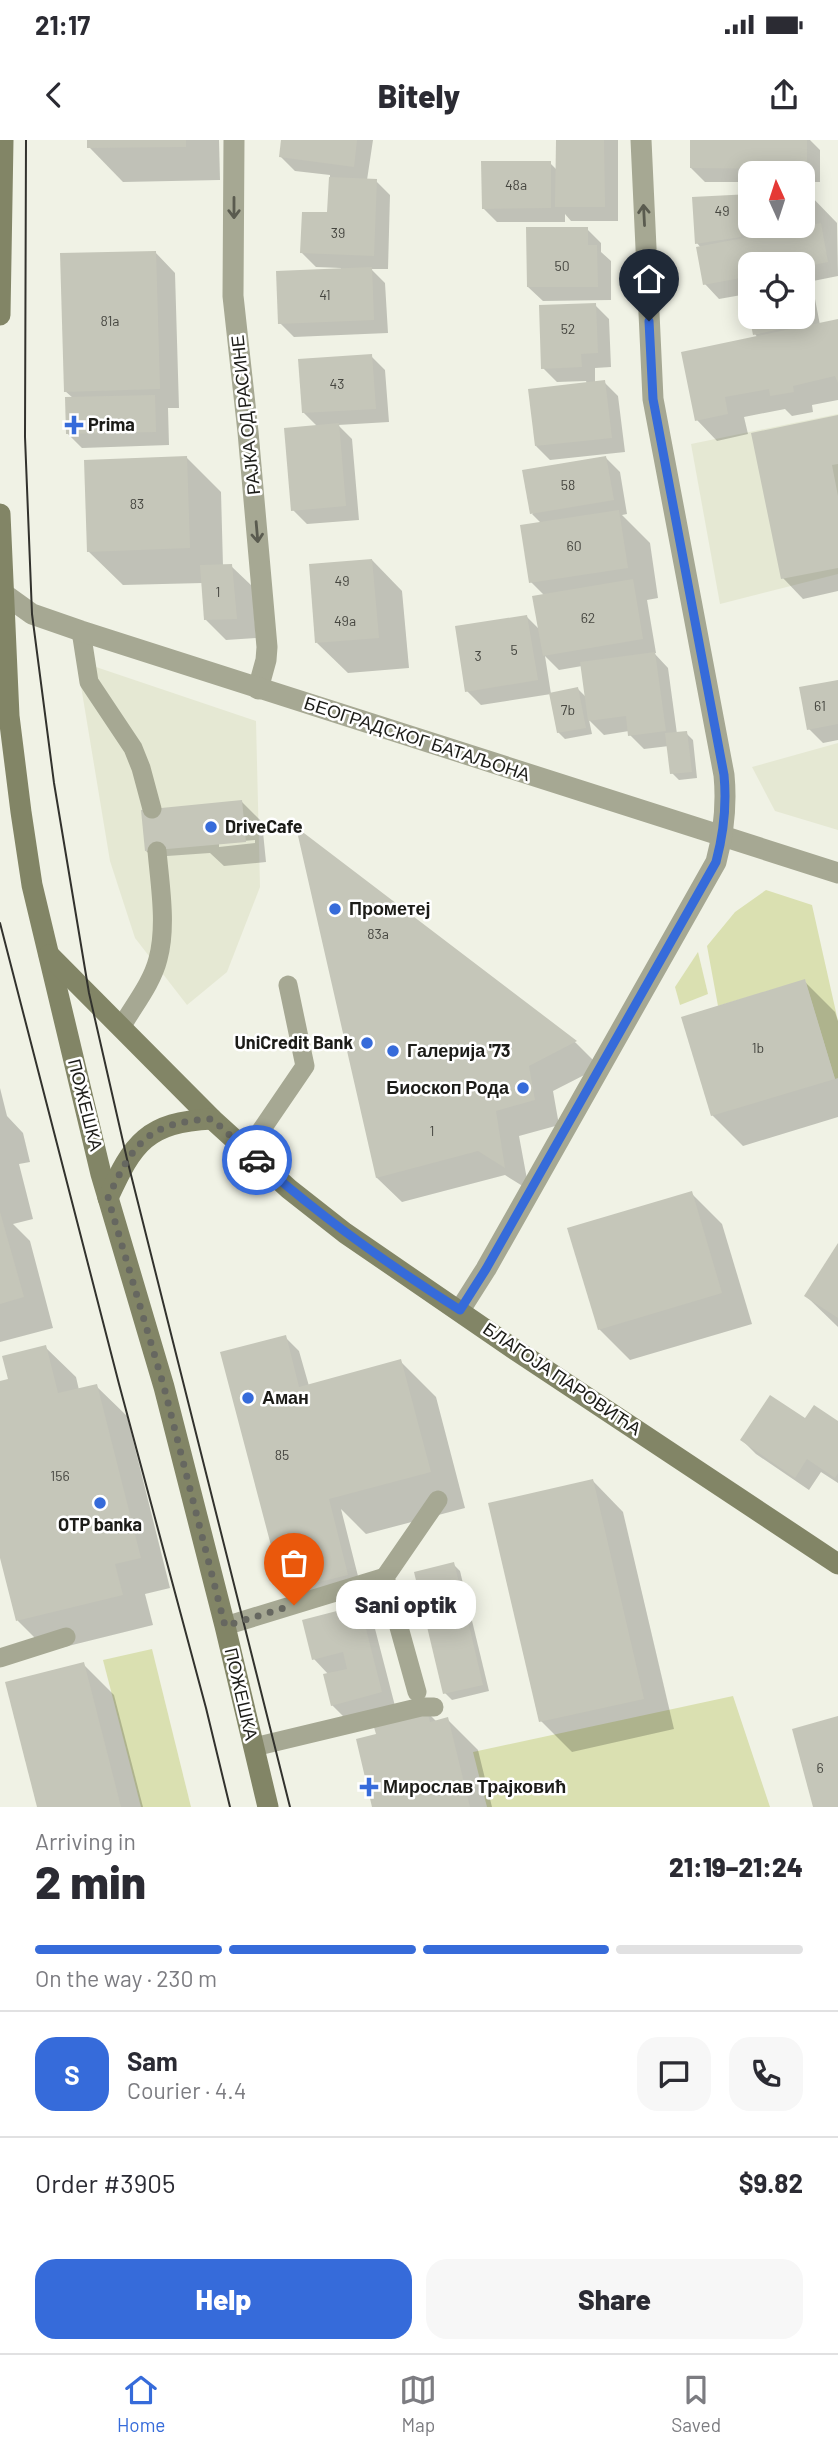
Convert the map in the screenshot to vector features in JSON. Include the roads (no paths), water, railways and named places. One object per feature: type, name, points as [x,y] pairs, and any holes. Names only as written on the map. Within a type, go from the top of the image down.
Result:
[{"type":"main road","points":[[0,315],[3,140]]},
{"type":"main road","name":"ПОЖЕШКА","points":[[0,514],[1,591],[9,716],[20,813],[33,885],[108,1198],[164,1387],[268,1807]]},
{"type":"main road","name":"БЛАГОЈА ПАРОВИЋА","points":[[49,955],[212,1119],[289,1189],[345,1233],[514,1349],[838,1564]]},
{"type":"main road","points":[[108,1198],[127,1159],[151,1133],[181,1121],[212,1119]]},
{"type":"street","name":"РАЈКА ОД РАСИНЕ","points":[[234,140],[233,296],[268,647],[258,689]]},
{"type":"street","points":[[460,1310],[486,1269],[716,862],[723,837],[726,804],[724,775],[653,399],[641,140]]},
{"type":"street","name":"БЕОГРАДСКОГ БАТАЉОНА","points":[[1,591],[32,614],[81,631],[838,873]]},
{"type":"lane","points":[[81,631],[89,682],[133,748],[152,809]]},
{"type":"lane","points":[[122,1026],[158,959],[161,935],[156,851]]},
{"type":"lane","points":[[247,1151],[305,1066],[288,985]]},
{"type":"lane","points":[[225,1626],[385,1577],[438,1500]]},
{"type":"lane","points":[[385,1577],[417,1692]]},
{"type":"lane","points":[[0,1658],[66,1637]]},
{"type":"lane","points":[[254,1747],[421,1707],[434,1707]]},
{"type":"tram line","points":[[26,140],[25,437],[32,614],[54,783],[89,993],[127,1159],[290,1807]]},
{"type":"tram line","points":[[0,923],[230,1807]]},
{"type":"place","name":"Prima","points":[[74,425]]},
{"type":"place","name":"DriveCafe","points":[[211,827]]},
{"type":"place","name":"Прометеј","points":[[335,909]]},
{"type":"place","name":"UniCredit Bank","points":[[367,1043]]},
{"type":"place","name":"Галерија '73","points":[[393,1051]]},
{"type":"place","name":"Биоскоп Рода","points":[[523,1088]]},
{"type":"place","name":"Аман","points":[[248,1398]]},
{"type":"place","name":"OTP banka","points":[[100,1503]]},
{"type":"place","name":"Sani optik","points":[[294,1605]]},
{"type":"place","name":"Мирослав Трајковић","points":[[369,1787]]}]
